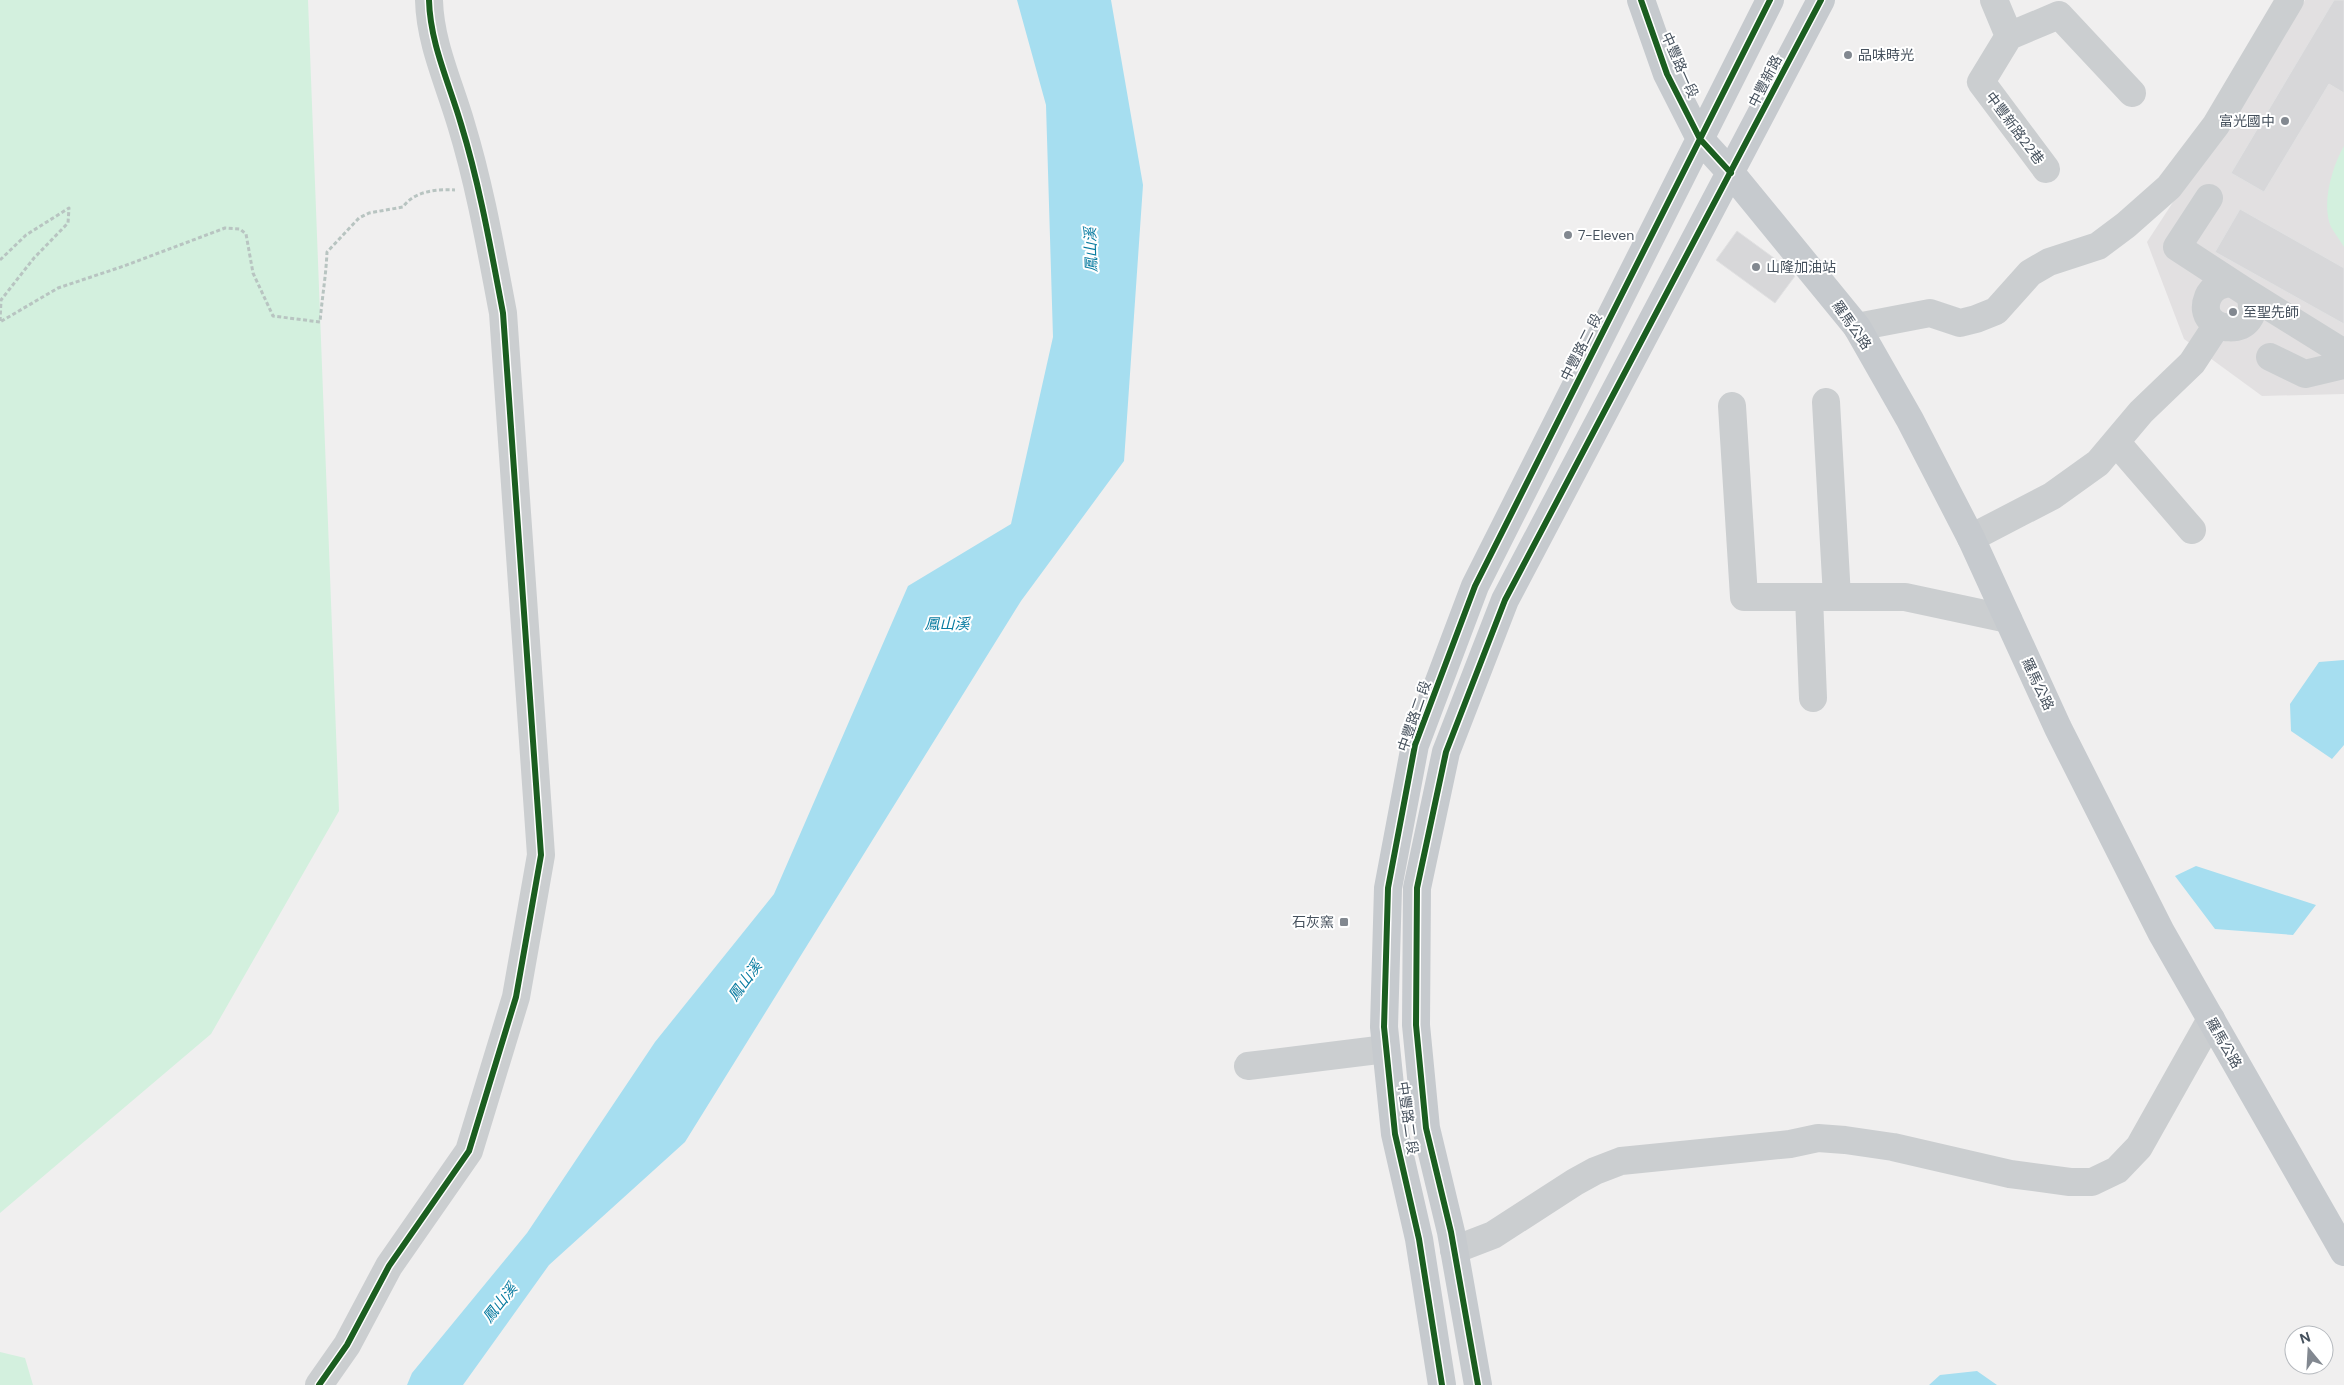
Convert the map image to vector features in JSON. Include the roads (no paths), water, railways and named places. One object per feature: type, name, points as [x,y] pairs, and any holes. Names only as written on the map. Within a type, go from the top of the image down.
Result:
[{"type":"main road","name":"中豐路一段","points":[[1641,0],[1667,74],[1700,139]]},
{"type":"main road","points":[[1700,139],[1770,0]]},
{"type":"main road","name":"中豐新路","points":[[1731,173],[1821,0]]},
{"type":"main road","name":"羅馬公路","points":[[1700,139],[1731,173],[1857,327],[1910,420],[1971,538],[2058,728],[2161,932],[2344,1252]]},
{"type":"main road","name":"中豐路二 段","points":[[1442,1385],[1419,1239],[1395,1134],[1384,1027],[1388,888],[1415,745],[1475,586],[1700,139]]},
{"type":"main road","name":"中豐路二 段","points":[[1478,1385],[1455,1256],[1426,1128],[1416,1025],[1417,888],[1446,752],[1504,600],[1731,173]]},
{"type":"main road","points":[[1387,915],[1417,918]]},
{"type":"main road","points":[[1424,1268],[1455,1256]]},
{"type":"street","points":[[319,1385],[347,1345],[390,1266],[469,1151],[516,997],[541,855],[503,313],[478,191],[462,126],[432,33],[429,0]]},
{"type":"street","points":[[1994,0],[2009,36],[2059,15],[2132,93]]},
{"type":"street","points":[[1857,327],[1930,313],[1960,323],[1976,320],[1996,311],[2030,273],[2049,262],[2098,246],[2126,225],[2169,187],[2216,125],[2290,0]]},
{"type":"street","name":"中豐新路22巷","points":[[2009,36],[1981,82],[2046,169]]},
{"type":"street","points":[[2209,198],[2177,247],[2344,353]]},
{"type":"street","points":[[1971,538],[2052,496],[2098,463],[2141,412],[2192,363],[2217,325],[2208,314],[2207,299],[2216,287],[2239,288]]},
{"type":"street","points":[[2270,357],[2305,374],[2344,365]]},
{"type":"street","points":[[1826,402],[1836,597]]},
{"type":"street","points":[[1732,406],[1744,597],[1905,597],[2008,619]]},
{"type":"street","points":[[2116,442],[2192,530]]},
{"type":"street","points":[[1809,597],[1813,698]]},
{"type":"street","points":[[1455,1256],[1493,1235],[1575,1182],[1595,1171],[1621,1161],[1790,1144],[1818,1138],[1893,1147],[2010,1174],[2070,1182],[2092,1182],[2117,1170],[2139,1147],[2211,1019]]},
{"type":"street","points":[[1248,1066],[1386,1049]]},
{"type":"water","name":"鳳山溪","points":[[1017,0],[1111,0],[1143,185],[1124,461],[1021,601],[685,1142],[549,1265],[463,1385],[407,1385],[412,1373],[527,1233],[655,1042],[774,894],[908,586],[1011,524],[1053,337],[1046,105]]},
{"type":"water","points":[[2344,660],[2344,745],[2332,759],[2291,731],[2290,704],[2319,662]]},
{"type":"water","points":[[2196,866],[2316,905],[2293,935],[2215,929],[2175,876]]},
{"type":"water","points":[[1977,1371],[1997,1385],[1929,1385],[1940,1375]]},
{"type":"place","name":"品味時光","points":[[1848,55]]},
{"type":"place","name":"富光國中","points":[[2285,121]]},
{"type":"place","name":"7-Eleven","points":[[1568,235]]},
{"type":"place","name":"山隆加油站","points":[[1756,267]]},
{"type":"place","name":"至聖先師","points":[[2233,312]]},
{"type":"place","name":"石灰窯","points":[[1344,922]]}]
